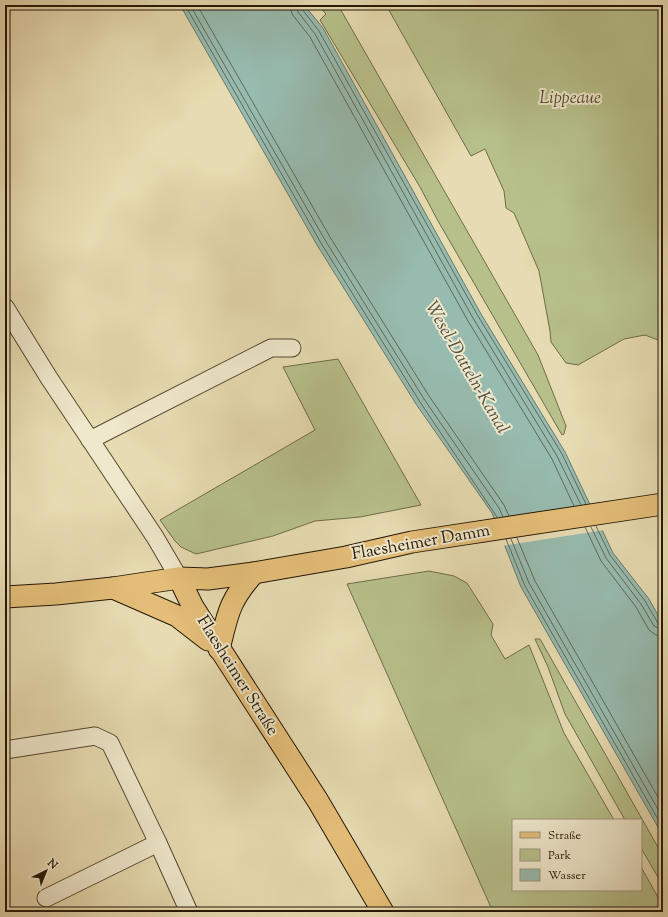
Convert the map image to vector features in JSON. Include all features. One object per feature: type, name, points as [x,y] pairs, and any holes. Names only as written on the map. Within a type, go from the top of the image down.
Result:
[{"type":"main road","name":"Flaesheimer Damm","points":[[5,597],[56,594],[113,588],[179,578],[208,579],[254,573],[457,535],[663,504]]},
{"type":"main road","points":[[113,588],[177,616],[220,649],[231,604],[241,588],[254,573]]},
{"type":"main road","name":"Flaesheimer Straße","points":[[179,578],[193,607],[318,801],[382,912]]},
{"type":"street","name":"Flaesheimer Straße","points":[[5,307],[90,440],[156,537],[179,578]]},
{"type":"street","points":[[90,440],[271,348],[292,348]]},
{"type":"street","points":[[5,750],[95,736],[110,743],[158,843],[188,912]]},
{"type":"street","points":[[46,898],[158,843]]},
{"type":"green space","points":[[318,5],[338,5],[538,355],[566,426],[564,434],[562,435],[438,221],[420,187],[320,20],[326,14]]},
{"type":"green space","name":"Lippeaue","points":[[386,5],[663,5],[663,342],[645,335],[624,339],[578,365],[566,363],[551,342],[539,271],[514,213],[506,208],[504,191],[485,149],[471,156]]},
{"type":"green space","points":[[338,359],[421,505],[360,517],[315,521],[273,536],[196,554],[181,547],[160,520],[315,430],[283,367]]},
{"type":"green space","points":[[429,571],[454,576],[467,583],[493,624],[491,635],[505,659],[529,645],[564,733],[613,819],[512,819],[512,891],[642,891],[642,869],[663,906],[663,912],[493,912],[347,584]]},
{"type":"green space","points":[[535,639],[540,639],[663,856],[663,886],[642,850],[642,819],[624,819],[565,714],[548,667]]},
{"type":"water","name":"Wesel-Datteln-Kanal","points":[[180,5],[304,5],[323,28],[481,314],[565,452],[613,553],[649,599],[663,624],[663,836],[521,587],[492,513],[416,404],[317,245]]},
{"type":"pier","points":[[592,504],[605,530],[502,546],[492,520]]}]
